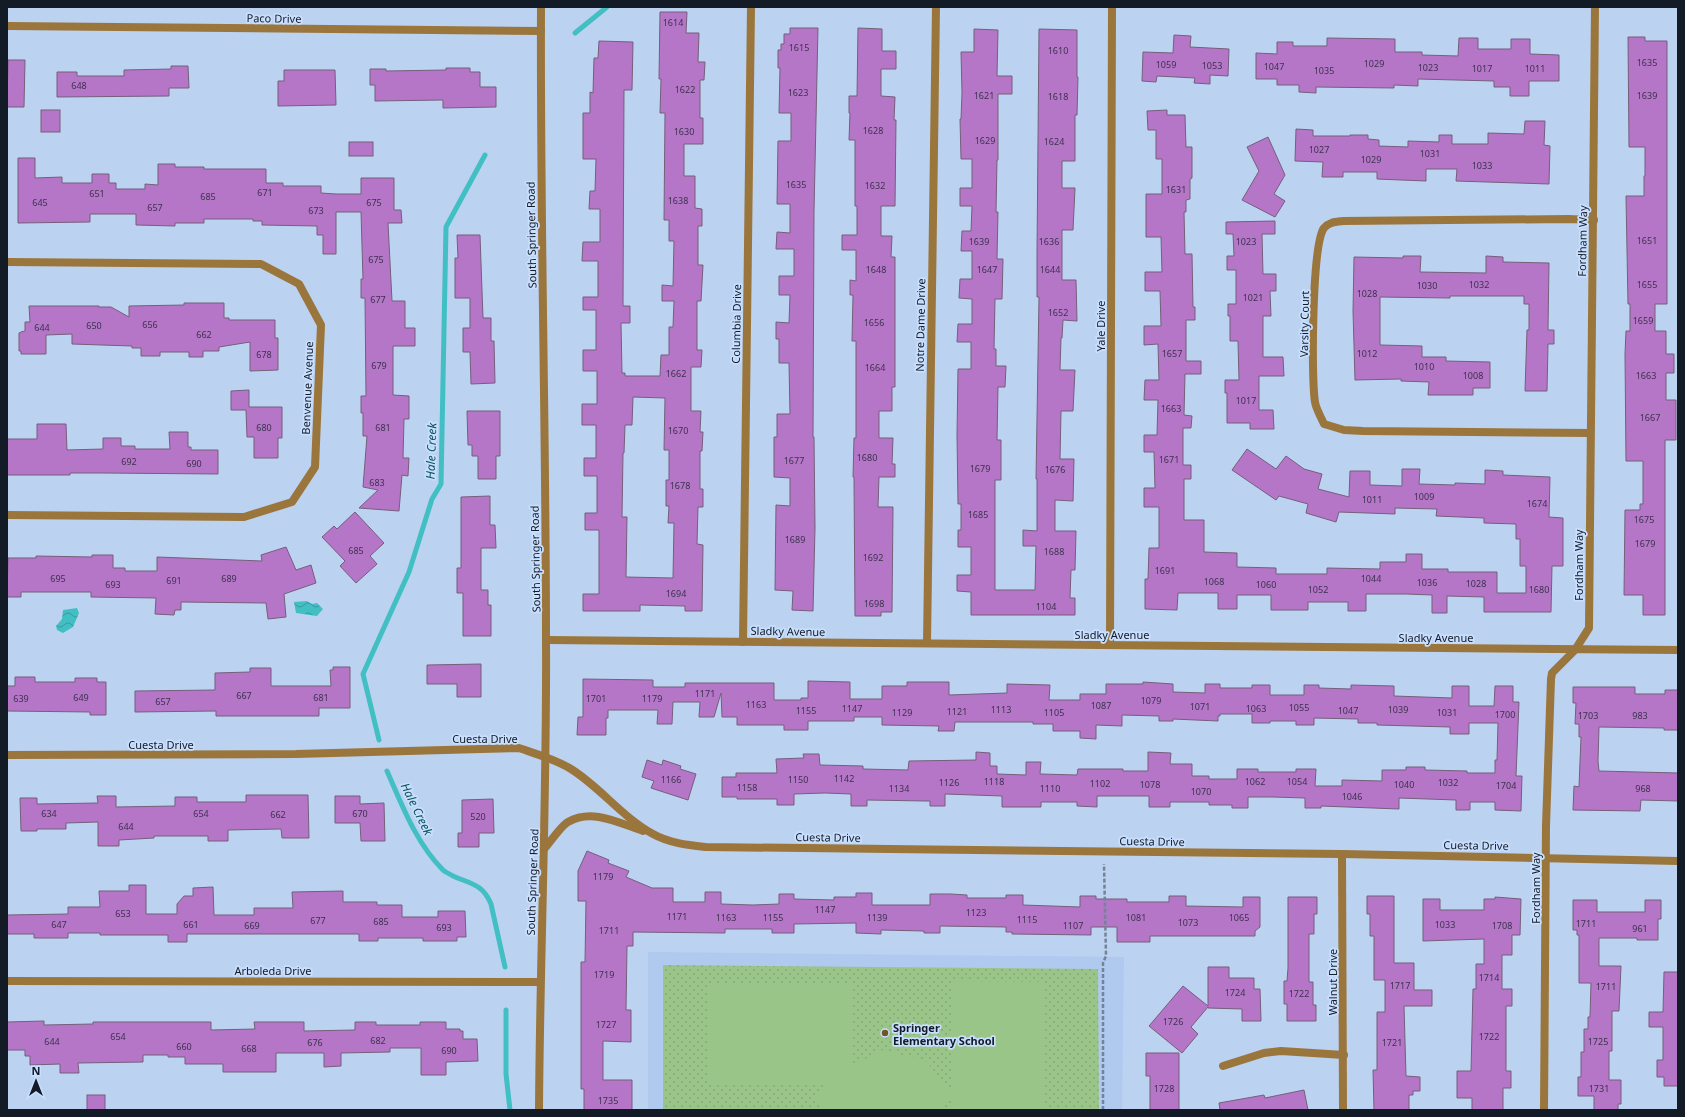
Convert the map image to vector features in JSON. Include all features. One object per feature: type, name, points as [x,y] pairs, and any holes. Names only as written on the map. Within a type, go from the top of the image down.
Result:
[{"type":"street","name":"South Springer Road","points":[[539,1110],[540,982],[545,848],[546,757],[541,7]]},
{"type":"street","name":"Columbia Drive","points":[[743,642],[751,7]]},
{"type":"street","name":"Notre Dame Drive","points":[[927,643],[936,7]]},
{"type":"street","name":"Yale Drive","points":[[1110,645],[1112,7]]},
{"type":"street","name":"Fordham Way","points":[[1544,1110],[1547,857],[1552,673],[1575,650],[1588,628],[1594,220],[1595,7]]},
{"type":"street","name":"Paco Drive","points":[[7,26],[541,31]]},
{"type":"street","name":"Varsity Court","points":[[1590,433],[1363,431],[1344,430],[1324,424],[1315,403],[1313,316],[1319,243],[1323,229],[1329,223],[1351,221],[1594,220]]},
{"type":"street","name":"Benvenue Avenue","points":[[7,262],[261,264],[299,284],[321,325],[315,467],[292,502],[244,518],[7,515]]},
{"type":"street","name":"Sladky Avenue","points":[[546,640],[1678,650]]},
{"type":"street","name":"Cuesta Drive","points":[[7,755],[296,754],[514,747],[546,757],[571,769],[634,821],[653,834],[678,844],[706,847],[1342,854],[1547,857],[1678,861]]},
{"type":"street","points":[[545,848],[568,822],[587,816],[601,816],[653,834]]},
{"type":"street","name":"Walnut Drive","points":[[1342,854],[1344,1055],[1343,1110]]},
{"type":"street","name":"Arboleda Drive","points":[[7,981],[540,982]]},
{"type":"street","points":[[1223,1066],[1269,1052],[1281,1051],[1344,1055]]},
{"type":"path","points":[[1103,1110],[1103,963],[1106,956],[1104,851]]},
{"type":"shaded area","name":"Springer Elementary School","points":[[648,952],[1124,957],[1122,1110],[648,1110]]},
{"type":"shaded area","name":"Springer Elementary School","points":[[663,965],[1098,969],[1099,1110],[663,1110]]},
{"type":"shaded area","points":[[953,981],[1044,982],[1044,1110],[953,1110],[952,1097],[941,1110],[829,1110],[815,1098],[825,1085],[707,1085],[707,985],[852,985],[852,1066],[882,1050],[925,1060],[952,1093]]},
{"type":"water","points":[[307,601],[312,604],[317,603],[323,609],[317,616],[296,613],[294,602]]},
{"type":"water","points":[[77,608],[79,613],[73,627],[63,633],[57,630],[56,626],[62,619],[63,610]]},
{"type":"building","points":[[660,12],[687,12],[686,33],[699,33],[698,62],[705,62],[704,80],[700,80],[700,118],[703,118],[703,144],[684,144],[684,176],[695,176],[695,208],[702,209],[702,226],[698,226],[698,265],[703,265],[701,301],[697,301],[697,350],[702,350],[701,367],[691,367],[691,411],[701,411],[700,432],[703,432],[702,451],[700,451],[700,489],[703,489],[703,507],[698,507],[697,544],[703,545],[702,611],[685,611],[685,606],[640,605],[640,611],[583,611],[583,594],[599,594],[599,530],[585,530],[585,513],[597,513],[597,476],[584,476],[584,458],[596,458],[596,425],[582,425],[582,404],[597,404],[597,371],[583,371],[583,350],[596,350],[596,310],[583,310],[583,297],[598,297],[598,261],[582,261],[583,242],[600,242],[600,209],[589,209],[590,191],[595,191],[596,159],[583,159],[583,113],[590,113],[590,92],[593,93],[594,58],[598,58],[599,41],[633,42],[632,90],[624,90],[623,306],[630,306],[630,323],[621,323],[622,373],[625,373],[625,376],[660,376],[661,355],[669,355],[669,327],[673,327],[674,301],[662,301],[662,285],[673,286],[674,241],[669,241],[669,220],[664,220],[665,113],[660,113],[661,79],[659,79]],"holes":[[[633,397],[665,398],[664,450],[669,450],[669,480],[666,480],[666,506],[669,506],[668,523],[674,523],[673,578],[626,577],[627,517],[622,517],[625,425],[632,425]]]},
{"type":"building","points":[[790,28],[818,28],[814,211],[813,437],[815,528],[813,611],[792,610],[793,591],[775,590],[776,505],[790,506],[790,478],[774,477],[774,437],[777,437],[777,414],[790,414],[789,363],[779,363],[779,339],[776,339],[776,322],[789,323],[790,295],[779,295],[779,276],[794,276],[794,249],[776,249],[777,232],[790,233],[790,204],[777,204],[778,141],[791,141],[791,113],[779,113],[780,68],[778,68],[778,50],[781,50],[781,44],[784,44],[784,34],[790,34]]},
{"type":"building","points":[[858,28],[882,29],[882,51],[896,51],[896,69],[881,69],[881,96],[895,97],[894,120],[896,120],[895,206],[881,206],[881,236],[892,236],[891,257],[895,257],[895,387],[892,387],[892,411],[879,411],[879,438],[893,438],[892,464],[895,464],[895,477],[879,477],[878,507],[893,507],[892,612],[881,612],[881,616],[855,616],[853,477],[854,438],[856,438],[856,341],[852,341],[853,295],[850,295],[850,280],[856,281],[856,250],[842,250],[842,235],[857,235],[857,206],[855,206],[855,140],[849,140],[849,96],[857,96]]},
{"type":"building","points":[[974,29],[998,30],[997,76],[1012,76],[1012,94],[998,94],[996,212],[998,212],[997,259],[1003,259],[1002,299],[995,299],[994,349],[996,349],[996,366],[1006,366],[1005,387],[998,387],[997,440],[1001,440],[1001,480],[995,480],[995,590],[1035,590],[1036,546],[1023,546],[1023,530],[1037,531],[1036,479],[1039,297],[1037,297],[1037,252],[1039,29],[1077,30],[1078,77],[1077,115],[1075,115],[1075,161],[1062,161],[1062,188],[1075,188],[1073,230],[1062,230],[1062,280],[1076,280],[1077,321],[1063,320],[1060,370],[1075,370],[1073,411],[1061,411],[1060,459],[1074,459],[1073,501],[1055,500],[1055,531],[1076,531],[1075,570],[1071,570],[1070,598],[1075,598],[1075,615],[971,615],[971,592],[957,591],[957,575],[971,575],[971,547],[958,547],[958,530],[961,530],[961,504],[958,504],[957,435],[958,369],[971,369],[971,342],[957,342],[958,324],[972,324],[972,299],[959,298],[960,279],[972,279],[972,251],[961,251],[962,231],[971,231],[972,206],[960,206],[960,188],[972,188],[972,159],[961,159],[960,119],[962,93],[961,52],[974,52]]},
{"type":"building","points":[[1174,35],[1191,36],[1190,47],[1229,49],[1228,76],[1210,75],[1210,84],[1194,83],[1195,78],[1157,76],[1156,82],[1142,81],[1143,52],[1173,53]]},
{"type":"building","points":[[1628,37],[1645,37],[1645,41],[1667,41],[1667,304],[1655,304],[1655,331],[1666,331],[1666,354],[1674,354],[1674,373],[1666,373],[1666,400],[1676,400],[1676,440],[1665,440],[1665,615],[1643,615],[1643,595],[1624,595],[1625,510],[1640,510],[1640,504],[1643,504],[1643,461],[1626,461],[1625,354],[1626,331],[1630,331],[1630,304],[1628,304],[1626,196],[1644,196],[1645,176],[1645,147],[1629,147]]},
{"type":"building","points":[[1327,38],[1395,39],[1395,52],[1422,52],[1422,55],[1458,56],[1459,38],[1478,38],[1478,49],[1511,49],[1511,39],[1530,39],[1530,54],[1559,55],[1559,81],[1529,81],[1529,96],[1510,96],[1510,87],[1494,87],[1494,81],[1418,79],[1418,86],[1394,85],[1394,88],[1316,87],[1316,93],[1299,92],[1299,85],[1277,85],[1277,79],[1256,79],[1256,53],[1277,54],[1277,42],[1293,42],[1293,46],[1327,46]]},
{"type":"building","points":[[8,60],[25,60],[24,107],[7,107]]},
{"type":"building","points":[[171,66],[188,66],[189,88],[169,88],[169,96],[57,97],[57,72],[77,72],[77,76],[124,76],[124,70],[171,69]]},
{"type":"building","points":[[446,68],[470,68],[470,72],[480,72],[480,87],[496,87],[496,107],[443,108],[443,100],[375,101],[375,85],[370,85],[370,69],[386,69],[386,71],[446,70]]},
{"type":"building","points":[[284,70],[335,70],[336,105],[278,106],[278,81],[284,81]]},
{"type":"building","points":[[41,110],[60,110],[60,132],[41,132]]},
{"type":"building","points":[[1167,110],[1167,115],[1185,115],[1186,147],[1192,147],[1190,199],[1186,200],[1186,212],[1184,212],[1185,254],[1192,254],[1193,307],[1195,307],[1195,320],[1186,320],[1186,361],[1201,361],[1201,374],[1185,374],[1184,415],[1192,416],[1191,428],[1183,428],[1183,465],[1191,465],[1191,479],[1184,479],[1184,520],[1204,520],[1204,552],[1237,553],[1237,567],[1276,568],[1276,574],[1327,574],[1327,568],[1380,569],[1380,562],[1406,562],[1406,554],[1422,554],[1422,569],[1448,569],[1448,572],[1497,572],[1497,593],[1526,593],[1526,566],[1520,566],[1520,539],[1516,539],[1516,524],[1484,523],[1484,518],[1436,516],[1437,509],[1395,508],[1395,514],[1339,512],[1336,522],[1306,513],[1308,504],[1279,496],[1276,500],[1232,470],[1247,449],[1276,469],[1286,456],[1304,469],[1322,474],[1318,489],[1349,497],[1350,471],[1370,471],[1370,485],[1402,486],[1402,469],[1420,469],[1419,484],[1485,484],[1485,470],[1503,471],[1503,475],[1550,477],[1549,517],[1563,518],[1563,566],[1552,566],[1551,612],[1484,612],[1484,597],[1447,596],[1447,613],[1432,613],[1432,595],[1406,594],[1366,594],[1366,611],[1348,611],[1348,602],[1308,602],[1308,610],[1271,610],[1271,595],[1237,595],[1237,609],[1218,609],[1218,593],[1178,593],[1177,610],[1145,609],[1145,579],[1148,579],[1149,548],[1159,548],[1159,507],[1144,507],[1144,488],[1155,488],[1154,452],[1144,452],[1144,435],[1157,435],[1158,400],[1144,400],[1145,380],[1159,380],[1158,344],[1144,345],[1144,326],[1161,326],[1160,291],[1145,291],[1145,272],[1162,272],[1161,237],[1146,237],[1146,194],[1162,194],[1162,159],[1156,159],[1156,130],[1148,130],[1147,111]]},
{"type":"building","points":[[1525,121],[1545,121],[1544,145],[1550,146],[1549,184],[1456,181],[1457,169],[1426,169],[1426,181],[1377,179],[1377,172],[1343,172],[1343,177],[1322,177],[1323,162],[1295,161],[1296,129],[1313,130],[1313,136],[1368,135],[1368,139],[1379,140],[1379,146],[1408,147],[1408,141],[1439,142],[1439,135],[1452,135],[1452,144],[1488,144],[1488,133],[1524,134]]},
{"type":"building","points":[[1268,137],[1285,175],[1274,194],[1285,201],[1275,217],[1242,200],[1259,171],[1247,147]]},
{"type":"building","points":[[349,142],[373,142],[373,156],[349,156]]},
{"type":"building","points":[[18,158],[35,158],[35,178],[62,177],[62,183],[92,183],[92,174],[109,174],[109,183],[116,183],[116,189],[145,189],[145,184],[158,185],[158,164],[175,164],[175,167],[204,167],[204,169],[266,169],[266,183],[283,183],[283,186],[321,186],[321,193],[336,194],[361,194],[361,178],[394,178],[394,210],[401,210],[402,223],[388,223],[392,301],[405,301],[405,328],[415,328],[415,346],[393,346],[393,395],[409,396],[409,419],[404,419],[403,458],[409,458],[408,476],[402,475],[399,511],[359,508],[378,490],[363,487],[367,436],[363,436],[363,413],[361,413],[361,396],[366,396],[365,298],[361,298],[361,279],[363,279],[361,212],[336,212],[336,254],[323,254],[323,235],[317,235],[317,226],[262,225],[262,221],[253,221],[253,219],[204,219],[204,223],[175,223],[175,226],[136,225],[136,214],[90,214],[90,222],[18,223]]},
{"type":"building","points":[[1275,221],[1275,234],[1262,234],[1263,274],[1276,274],[1276,291],[1270,291],[1271,316],[1263,316],[1263,357],[1283,357],[1284,376],[1259,376],[1259,410],[1273,410],[1274,429],[1250,429],[1250,423],[1227,423],[1227,393],[1225,393],[1225,380],[1239,380],[1238,341],[1230,341],[1230,316],[1228,316],[1228,304],[1236,304],[1236,270],[1227,270],[1227,256],[1234,256],[1233,234],[1226,234],[1226,222]]},
{"type":"building","points":[[457,235],[480,235],[483,318],[491,318],[491,341],[494,341],[495,383],[471,384],[470,352],[463,352],[463,328],[470,328],[470,298],[455,298],[455,258],[458,258]]},
{"type":"building","points":[[1403,256],[1421,256],[1420,272],[1486,273],[1486,256],[1503,257],[1503,262],[1549,263],[1548,330],[1554,330],[1554,344],[1548,344],[1547,391],[1525,391],[1529,304],[1524,304],[1524,296],[1450,296],[1450,298],[1380,297],[1380,345],[1422,346],[1422,357],[1446,357],[1446,361],[1490,362],[1490,388],[1473,388],[1473,395],[1428,395],[1429,382],[1401,381],[1401,379],[1355,380],[1353,311],[1354,257],[1403,258]]},
{"type":"building","points":[[184,303],[224,303],[224,318],[229,318],[229,320],[275,320],[275,338],[278,338],[278,370],[250,371],[250,342],[219,347],[219,351],[203,351],[203,357],[189,357],[189,352],[160,352],[160,356],[141,356],[141,348],[132,348],[132,346],[72,344],[72,334],[46,335],[46,354],[21,354],[21,351],[19,351],[19,333],[25,331],[25,322],[30,322],[29,306],[111,307],[129,317],[129,306],[184,305]]},
{"type":"building","points":[[249,390],[249,407],[282,407],[282,438],[278,438],[278,458],[254,458],[254,437],[247,437],[246,410],[231,410],[231,391]]},
{"type":"building","points":[[467,411],[500,411],[500,456],[496,456],[496,479],[478,479],[478,456],[472,456],[472,445],[468,445]]},
{"type":"building","points":[[37,424],[66,424],[67,450],[103,449],[103,438],[121,438],[121,446],[135,446],[135,449],[170,449],[169,432],[188,432],[188,447],[191,447],[191,450],[218,450],[218,474],[70,473],[70,475],[7,475],[7,439],[37,439]]},
{"type":"building","points":[[490,496],[490,525],[495,525],[496,548],[481,548],[481,590],[488,590],[488,605],[491,605],[491,636],[463,636],[463,593],[457,593],[457,568],[461,568],[461,497]]},
{"type":"building","points":[[355,512],[384,543],[370,556],[377,564],[356,583],[340,566],[345,561],[322,537],[334,526],[337,529]]},
{"type":"building","points":[[286,547],[296,570],[311,565],[316,583],[284,594],[286,617],[268,619],[266,603],[181,602],[181,610],[175,610],[174,615],[155,614],[156,598],[91,597],[91,592],[21,592],[21,597],[7,597],[8,558],[36,558],[36,556],[92,557],[92,555],[113,555],[113,568],[125,568],[125,571],[157,571],[157,557],[262,561],[261,555]]},
{"type":"building","points":[[481,664],[481,697],[457,697],[457,684],[427,684],[427,665]]},
{"type":"building","points":[[333,667],[350,667],[350,708],[319,708],[319,716],[216,716],[216,711],[135,712],[135,691],[215,690],[215,673],[250,672],[250,668],[271,668],[271,686],[331,686],[330,670],[333,670]]},
{"type":"building","points":[[15,677],[35,677],[35,682],[75,682],[75,678],[97,678],[97,682],[106,682],[106,715],[90,715],[90,712],[7,711],[7,686],[15,686]]},
{"type":"building","points":[[583,679],[653,680],[653,687],[685,687],[685,683],[774,683],[774,700],[801,700],[801,698],[808,698],[808,681],[850,682],[850,699],[882,699],[882,686],[907,686],[907,682],[949,682],[949,695],[1007,693],[1007,684],[1050,685],[1049,700],[1080,700],[1080,694],[1106,694],[1106,684],[1143,684],[1143,682],[1173,684],[1173,692],[1205,693],[1205,684],[1220,684],[1220,688],[1252,688],[1252,685],[1270,685],[1270,695],[1304,695],[1304,685],[1319,685],[1319,688],[1351,689],[1351,685],[1394,686],[1394,696],[1452,698],[1452,686],[1469,686],[1469,706],[1494,706],[1495,686],[1513,686],[1513,702],[1519,702],[1516,776],[1522,776],[1521,811],[1495,810],[1495,802],[1470,802],[1470,810],[1456,810],[1456,800],[1399,798],[1399,809],[1321,806],[1321,808],[1305,808],[1305,798],[1273,797],[1248,797],[1248,808],[1232,808],[1232,805],[1209,805],[1209,802],[1170,802],[1170,807],[1149,807],[1149,796],[1097,796],[1097,807],[1077,806],[1077,802],[1041,802],[1041,807],[1002,807],[1002,796],[945,794],[945,806],[930,806],[930,801],[867,800],[867,806],[851,806],[851,794],[825,793],[794,794],[794,805],[777,805],[777,799],[737,799],[737,797],[722,797],[722,777],[736,777],[736,773],[777,773],[776,759],[804,758],[803,754],[819,754],[820,765],[863,766],[863,769],[908,770],[909,761],[976,760],[976,752],[990,753],[990,766],[997,766],[997,774],[1026,775],[1026,762],[1041,762],[1040,774],[1077,775],[1078,769],[1123,769],[1123,771],[1148,771],[1148,752],[1171,753],[1170,764],[1192,764],[1192,776],[1209,776],[1209,779],[1237,779],[1237,769],[1258,769],[1258,772],[1296,772],[1296,769],[1316,769],[1315,786],[1342,786],[1342,780],[1382,781],[1382,770],[1406,770],[1406,767],[1425,767],[1425,770],[1467,771],[1467,773],[1495,773],[1495,760],[1497,760],[1498,723],[1469,723],[1469,734],[1450,734],[1450,727],[1377,725],[1377,723],[1358,723],[1358,719],[1314,718],[1314,725],[1296,725],[1296,721],[1252,723],[1252,714],[1220,714],[1220,716],[1218,716],[1218,721],[1173,719],[1173,721],[1159,721],[1159,716],[1122,715],[1122,726],[1096,725],[1096,739],[1080,738],[1080,731],[1053,731],[1053,724],[1033,724],[1033,722],[955,722],[954,731],[938,731],[939,726],[882,725],[882,717],[854,717],[854,721],[808,721],[808,730],[784,730],[784,725],[737,725],[737,717],[722,717],[721,693],[714,717],[699,717],[700,702],[673,702],[672,724],[657,724],[658,710],[608,710],[608,718],[606,718],[606,735],[577,735],[578,717],[583,717]]},
{"type":"building","points":[[1573,687],[1635,687],[1635,694],[1665,694],[1665,690],[1678,690],[1678,730],[1664,730],[1664,728],[1599,727],[1598,761],[1599,771],[1678,773],[1678,801],[1641,800],[1640,811],[1573,810],[1574,786],[1579,787],[1581,737],[1579,737],[1579,724],[1575,724],[1576,703],[1573,703]]},
{"type":"building","points":[[647,760],[662,765],[663,760],[681,766],[680,769],[696,774],[688,800],[651,788],[654,781],[642,777]]},
{"type":"building","points":[[246,795],[308,795],[309,838],[282,838],[281,829],[228,830],[228,841],[208,841],[208,836],[154,836],[154,838],[119,840],[119,846],[98,846],[98,822],[66,823],[66,829],[37,829],[37,831],[21,831],[20,798],[37,798],[37,804],[98,803],[97,796],[116,796],[116,807],[175,806],[175,797],[197,797],[197,802],[246,802]]},
{"type":"building","points":[[335,796],[360,796],[360,804],[384,803],[385,841],[361,841],[360,823],[335,823]]},
{"type":"building","points":[[493,799],[494,833],[479,833],[479,847],[458,847],[458,833],[462,833],[462,800]]},
{"type":"building","points":[[587,851],[609,860],[608,863],[629,871],[626,877],[652,888],[673,888],[673,902],[705,902],[705,892],[721,892],[721,904],[753,905],[779,904],[779,894],[794,894],[794,899],[834,900],[834,897],[856,897],[856,893],[872,893],[872,905],[930,905],[930,894],[951,894],[967,895],[967,898],[1006,898],[1006,895],[1023,895],[1023,905],[1080,907],[1080,896],[1096,896],[1096,899],[1127,899],[1127,902],[1169,902],[1169,896],[1186,896],[1186,906],[1243,907],[1243,897],[1260,897],[1260,927],[1255,931],[1255,936],[1150,936],[1150,942],[1117,942],[1117,927],[1091,927],[1091,935],[1012,934],[1012,932],[1006,932],[1006,927],[940,926],[940,933],[881,930],[881,934],[856,933],[856,923],[794,924],[794,933],[772,933],[772,929],[725,929],[725,933],[633,932],[633,946],[627,946],[626,1010],[631,1010],[631,1042],[603,1041],[603,1080],[632,1080],[632,1110],[584,1110],[584,1089],[581,1089],[581,962],[585,962],[586,901],[578,901],[578,871]]},
{"type":"building","points":[[129,885],[146,885],[146,914],[177,914],[177,904],[184,896],[193,896],[193,888],[213,887],[214,915],[254,915],[254,908],[293,908],[292,892],[343,891],[343,902],[377,902],[377,905],[402,905],[402,917],[438,917],[438,911],[465,911],[466,937],[457,937],[457,941],[423,941],[423,938],[378,938],[378,941],[359,941],[359,934],[187,934],[187,942],[168,942],[168,935],[100,935],[100,933],[68,933],[68,938],[34,938],[34,934],[7,934],[7,915],[68,914],[68,907],[100,907],[99,891],[129,891]]},
{"type":"building","points":[[1367,896],[1394,896],[1394,963],[1414,963],[1414,990],[1432,990],[1432,1006],[1404,1006],[1406,1076],[1420,1077],[1420,1091],[1413,1091],[1413,1095],[1409,1095],[1409,1110],[1374,1110],[1373,1070],[1377,1070],[1377,1012],[1385,1012],[1385,980],[1374,980],[1374,936],[1370,936],[1370,914],[1367,914]]},
{"type":"building","points":[[1288,897],[1317,897],[1317,914],[1314,914],[1314,934],[1309,934],[1309,982],[1313,982],[1313,1005],[1316,1005],[1316,1021],[1287,1021],[1287,1004],[1284,1004],[1284,981],[1287,981],[1288,968]]},
{"type":"building","points":[[1495,897],[1521,899],[1520,935],[1512,935],[1512,955],[1502,955],[1502,989],[1512,989],[1512,1006],[1506,1006],[1506,1071],[1511,1071],[1511,1088],[1503,1088],[1503,1110],[1472,1110],[1472,1098],[1457,1098],[1457,1071],[1471,1071],[1473,989],[1476,989],[1476,964],[1484,964],[1484,939],[1423,941],[1423,899],[1440,899],[1440,910],[1484,910],[1484,899],[1495,899]]},
{"type":"building","points":[[1573,900],[1597,900],[1597,912],[1645,912],[1645,900],[1661,900],[1661,919],[1658,919],[1658,940],[1637,940],[1637,938],[1599,938],[1599,966],[1621,966],[1619,1011],[1612,1011],[1612,1051],[1609,1051],[1609,1080],[1621,1080],[1621,1104],[1618,1104],[1618,1110],[1594,1110],[1594,1096],[1578,1096],[1578,1077],[1581,1077],[1581,1052],[1584,1052],[1584,1029],[1588,1029],[1588,1017],[1590,1017],[1591,983],[1579,983],[1579,935],[1577,935],[1577,930],[1573,930]]},
{"type":"building","points":[[1208,967],[1229,967],[1229,978],[1254,978],[1254,989],[1260,989],[1261,1021],[1242,1021],[1242,1009],[1208,1007],[1191,1027],[1198,1034],[1182,1053],[1149,1026],[1183,986],[1208,1006]]},
{"type":"building","points":[[1664,972],[1678,972],[1678,1086],[1664,1086],[1664,1077],[1657,1077],[1657,1060],[1663,1060],[1663,1027],[1649,1027],[1649,1012],[1663,1012]]},
{"type":"building","points":[[44,1021],[44,1025],[93,1024],[93,1022],[211,1022],[211,1030],[255,1029],[254,1022],[304,1022],[304,1031],[355,1030],[355,1022],[376,1022],[376,1025],[420,1025],[420,1022],[446,1022],[446,1029],[460,1029],[460,1031],[463,1031],[463,1039],[477,1039],[478,1061],[446,1062],[446,1075],[421,1075],[421,1048],[390,1048],[390,1052],[341,1053],[341,1066],[324,1067],[324,1053],[276,1053],[276,1072],[223,1072],[223,1064],[185,1064],[185,1057],[143,1055],[143,1062],[78,1063],[79,1073],[60,1073],[60,1064],[30,1065],[30,1056],[25,1056],[25,1050],[7,1050],[7,1022]]},
{"type":"building","points":[[1146,1053],[1179,1053],[1179,1110],[1150,1110],[1150,1076],[1146,1076]]},
{"type":"building","points":[[1304,1090],[1308,1110],[1220,1110],[1219,1103],[1264,1095],[1265,1098]]},
{"type":"building","points":[[87,1095],[105,1095],[105,1110],[87,1110]]},
{"type":"waterway","name":"Hale Creek","points":[[575,33],[607,7]]},
{"type":"waterway","name":"Hale Creek","points":[[379,740],[363,674],[409,572],[432,499],[441,484],[446,227],[485,155]]},
{"type":"waterway","name":"Hale Creek","points":[[387,771],[410,823],[433,859],[444,871],[480,888],[488,897],[491,904],[505,967]]},
{"type":"waterway","name":"Hale Creek","points":[[506,1010],[506,1074],[510,1110]]},
{"type":"place","name":"Springer Elementary School","points":[[885,1033]]}]
